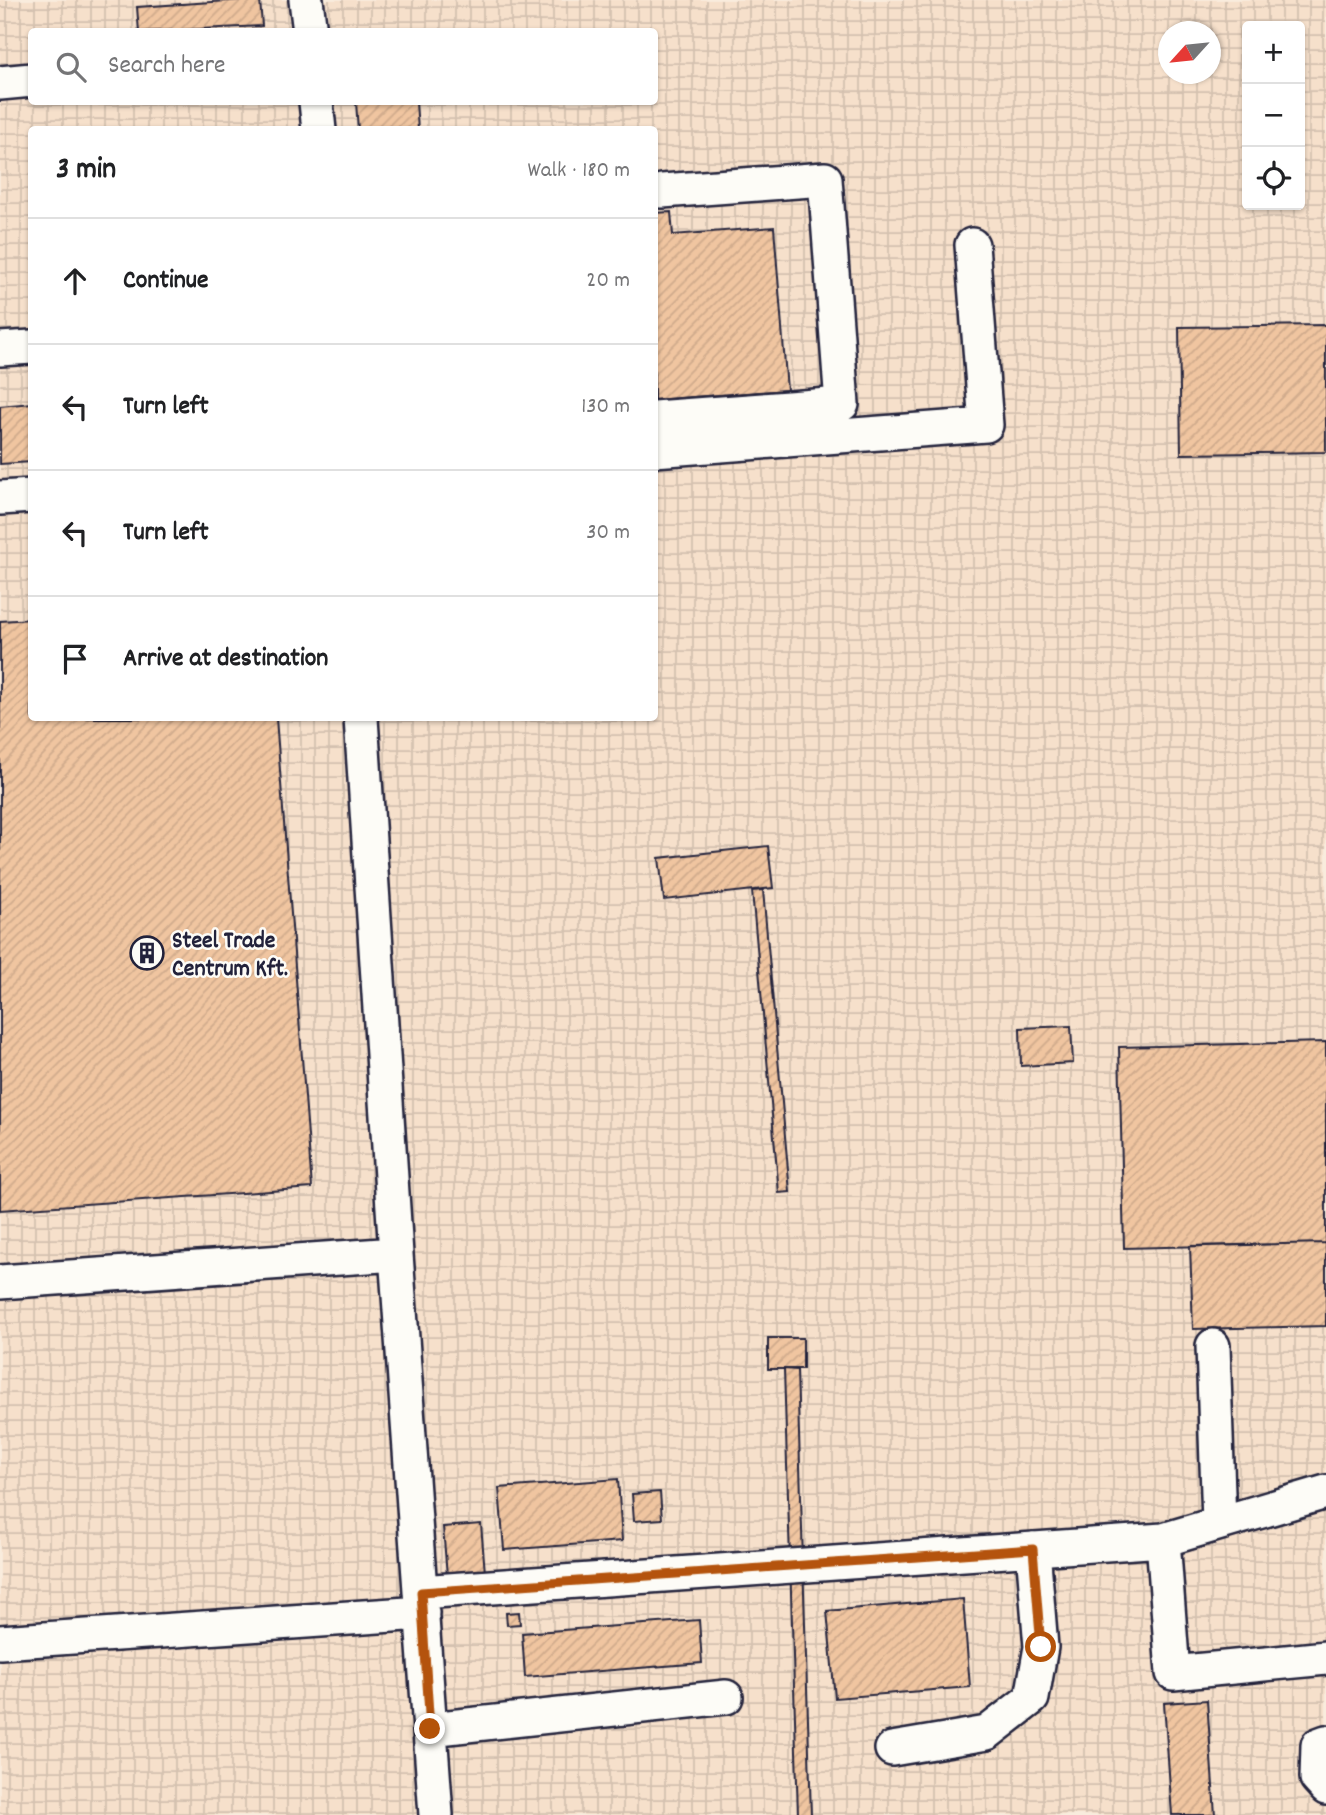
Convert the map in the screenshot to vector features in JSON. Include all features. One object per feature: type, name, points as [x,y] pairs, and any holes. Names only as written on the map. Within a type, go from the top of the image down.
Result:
[{"type":"lane","points":[[306,0],[310,28]]},
{"type":"lane","points":[[0,83],[28,80]]},
{"type":"lane","points":[[316,105],[318,126]]},
{"type":"lane","points":[[658,418],[842,404],[825,178],[662,191]]},
{"type":"lane","points":[[658,450],[986,425],[972,245]]},
{"type":"lane","points":[[0,349],[28,347]]},
{"type":"lane","points":[[0,498],[28,496]]},
{"type":"lane","points":[[361,721],[436,1815]]},
{"type":"lane","points":[[0,1282],[396,1254]]},
{"type":"lane","points":[[1213,1346],[1219,1523]]},
{"type":"lane","points":[[0,1642],[421,1602],[1163,1540],[1326,1492]]},
{"type":"lane","points":[[1163,1540],[1173,1673],[1326,1658]]},
{"type":"lane","points":[[892,1749],[987,1733],[1032,1698],[1041,1647],[1033,1549]]},
{"type":"lane","points":[[430,1729],[726,1697]]},
{"type":"lane","points":[[1326,1742],[1318,1745],[1317,1778],[1326,1788]]},
{"type":"shaded area","points":[[0,0],[1326,0],[1326,1815],[0,1815]]},
{"type":"building","points":[[260,0],[262,26],[139,28],[137,7]]},
{"type":"building","points":[[356,105],[416,105],[418,126],[358,126]]},
{"type":"building","points":[[671,212],[673,235],[774,227],[787,390],[658,400],[658,213]]},
{"type":"building","points":[[1326,325],[1326,452],[1181,454],[1179,327]]},
{"type":"building","points":[[28,403],[28,462],[0,464],[0,406]]},
{"type":"building","name":"Steel Trade Centrum Kft.","points":[[28,619],[28,721],[276,721],[312,1188],[0,1210],[0,621]]},
{"type":"building","points":[[768,846],[773,888],[664,900],[659,858]]},
{"type":"building","points":[[763,890],[790,1192],[779,1193],[752,891]]},
{"type":"building","points":[[1071,1026],[1073,1063],[1021,1066],[1020,1028]]},
{"type":"building","points":[[1326,1042],[1326,1243],[1124,1248],[1119,1047]]},
{"type":"building","points":[[1326,1243],[1326,1326],[1193,1329],[1190,1246]]},
{"type":"building","points":[[768,1338],[803,1338],[803,1369],[768,1369]]},
{"type":"building","points":[[784,1369],[797,1370],[811,1815],[798,1815]]},
{"type":"building","points":[[618,1479],[622,1541],[504,1550],[499,1488]]},
{"type":"building","points":[[660,1492],[662,1519],[634,1521],[632,1494]]},
{"type":"building","points":[[481,1524],[485,1573],[447,1576],[443,1527]]},
{"type":"building","points":[[963,1599],[970,1687],[835,1698],[827,1611]]},
{"type":"building","points":[[519,1612],[520,1624],[507,1625],[506,1613]]},
{"type":"building","points":[[699,1620],[702,1663],[525,1677],[522,1633]]},
{"type":"building","points":[[1207,1700],[1215,1815],[1172,1815],[1164,1703]]},
{"type":"place","name":"Steel Trade Centrum Kft.","points":[[147,953]]},
{"type":"route","points":[[430,1729],[421,1592],[1033,1549],[1041,1647]]}]
